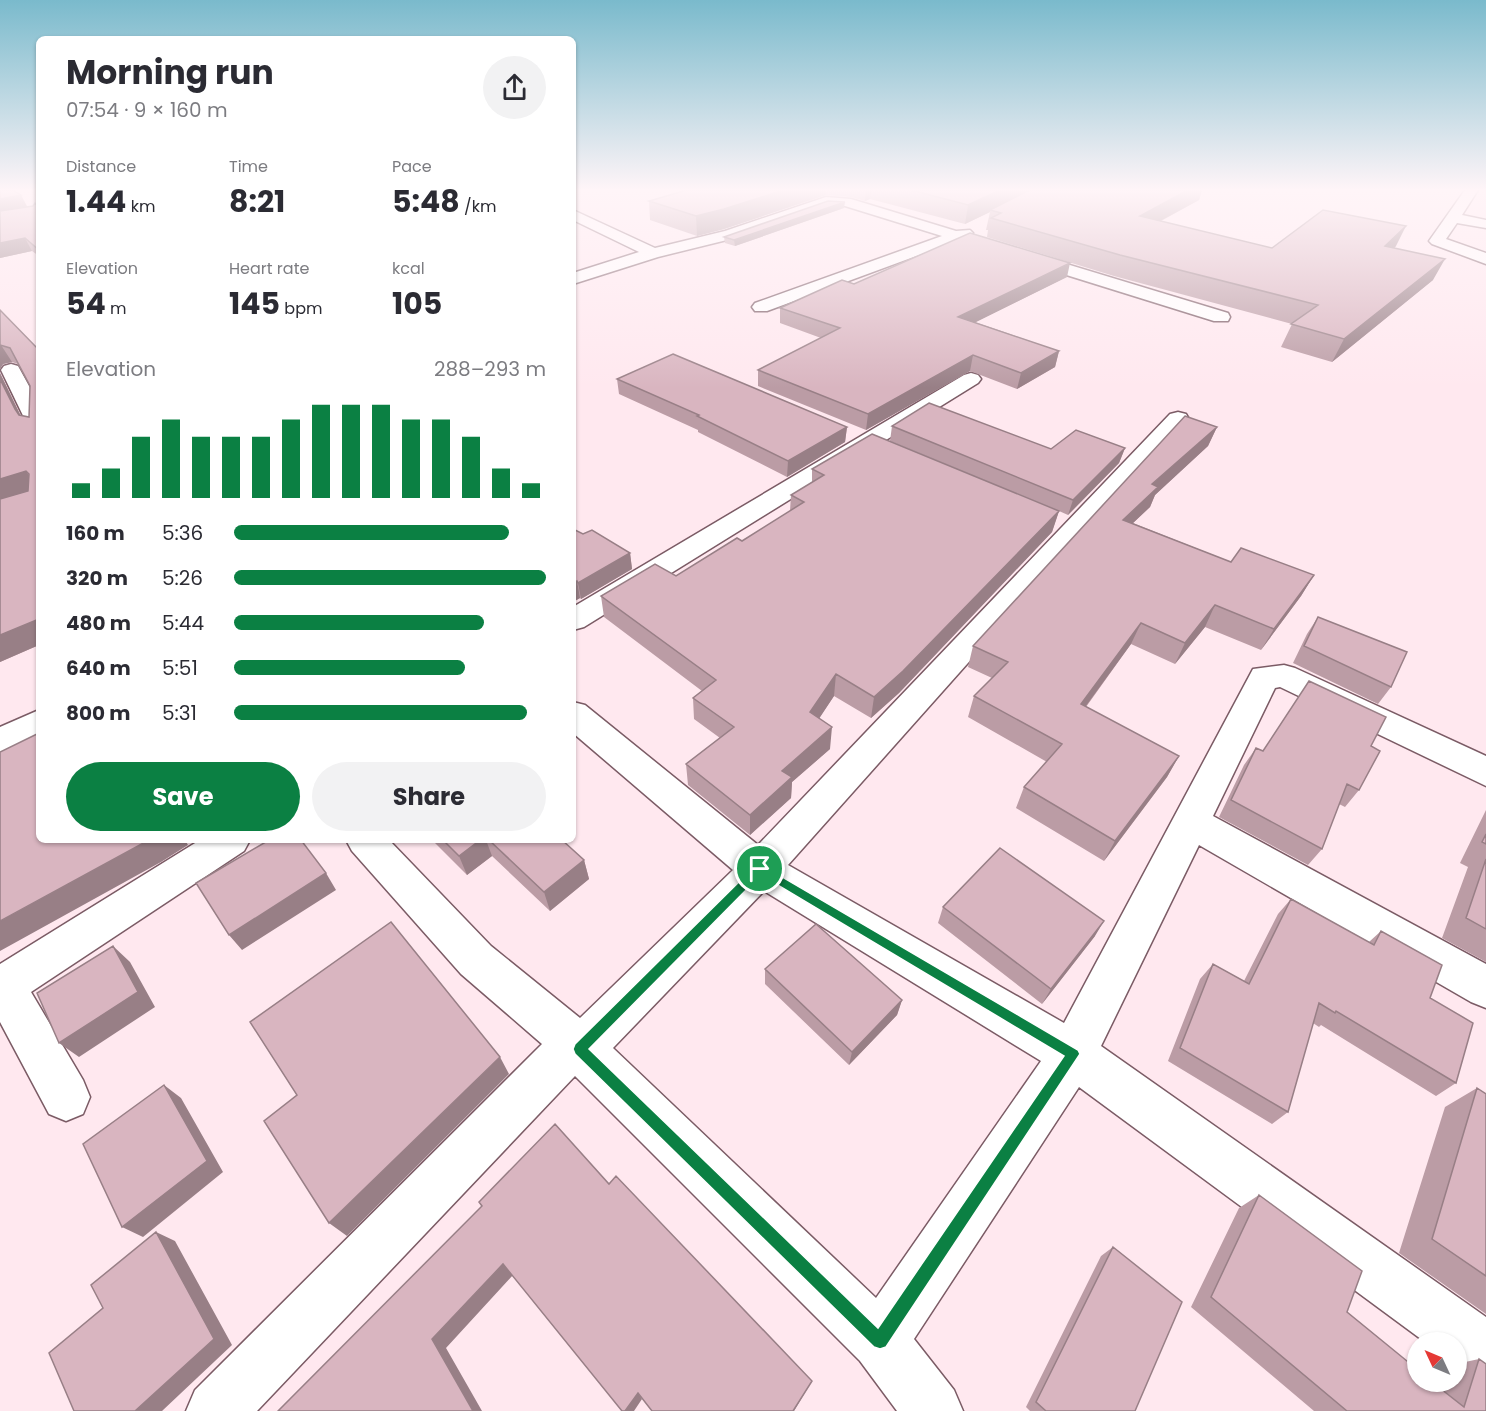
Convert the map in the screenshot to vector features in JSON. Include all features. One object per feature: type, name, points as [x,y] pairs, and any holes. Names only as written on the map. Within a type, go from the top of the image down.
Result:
[{"type":"street","points":[[576,278],[647,256]]},
{"type":"street","points":[[761,307],[903,256]]},
{"type":"street","points":[[1022,256],[1221,317]]},
{"type":"street","points":[[13,369],[36,419]]},
{"type":"street","points":[[576,618],[971,379]]},
{"type":"street","points":[[216,1411],[577,1046],[760,869],[1062,524],[1178,418]]},
{"type":"street","points":[[880,1341],[1073,1054],[1189,821],[1264,677],[1284,676],[1486,772]]},
{"type":"street","points":[[576,716],[760,869],[1073,1054],[1486,1352]]},
{"type":"street","points":[[0,742],[36,724]]},
{"type":"street","points":[[1189,821],[1486,987]]},
{"type":"street","points":[[66,1097],[2,987],[226,843]]},
{"type":"street","points":[[368,843],[476,960],[577,1046],[880,1341],[933,1411]]},
{"type":"building","points":[[918,256],[1046,256],[1070,263],[958,317],[1059,351],[1021,373],[973,355],[868,414],[758,370],[840,328],[780,308],[842,280],[854,284]]},
{"type":"building","points":[[1123,256],[1430,256],[1445,259],[1344,339],[1291,324],[1318,305]]},
{"type":"building","points":[[0,310],[36,347],[36,620],[0,635],[0,499],[28,491],[29,474],[26,471],[0,479],[0,379],[19,415],[29,417],[30,386],[10,348],[0,345]]},
{"type":"building","points":[[673,354],[847,427],[788,461],[697,416],[699,415],[617,379]]},
{"type":"building","points":[[929,403],[1051,449],[1076,430],[1125,448],[1073,500],[892,426]]},
{"type":"building","points":[[1185,416],[1217,427],[1152,484],[1158,487],[1123,520],[1231,562],[1241,548],[1314,575],[1274,629],[1215,605],[1185,643],[1141,623],[1081,704],[1179,756],[1115,841],[1024,787],[1062,744],[974,696],[1008,662],[973,646]]},
{"type":"building","points":[[872,434],[1059,511],[903,671],[874,697],[836,674],[810,712],[832,727],[782,771],[792,777],[750,815],[686,764],[734,727],[693,698],[716,680],[601,596],[655,564],[676,576],[737,538],[742,541],[804,502],[791,495],[824,475],[812,469]]},
{"type":"building","points":[[576,530],[583,534],[592,530],[630,553],[578,583]]},
{"type":"building","points":[[1318,617],[1407,652],[1391,687],[1304,646]]},
{"type":"building","points":[[1309,681],[1386,717],[1371,746],[1380,751],[1359,790],[1347,784],[1322,849],[1231,800],[1256,748],[1263,751]]},
{"type":"building","points":[[36,734],[36,843],[143,843],[0,921],[0,752]]},
{"type":"building","points":[[264,843],[303,843],[326,873],[229,935],[196,883]]},
{"type":"building","points":[[446,843],[476,843],[459,856]]},
{"type":"building","points":[[492,843],[565,843],[584,860],[544,892]]},
{"type":"building","points":[[1000,848],[1104,921],[1051,989],[943,907]]},
{"type":"building","points":[[1486,859],[1486,929],[1466,918]]},
{"type":"building","points":[[1291,899],[1374,945],[1381,931],[1442,965],[1430,998],[1473,1023],[1456,1083],[1319,1003],[1288,1112],[1180,1048],[1213,964],[1249,984]]},
{"type":"building","points":[[391,922],[500,1057],[329,1223],[264,1121],[297,1095],[250,1022]]},
{"type":"building","points":[[816,924],[902,1000],[852,1052],[765,969]]},
{"type":"building","points":[[113,946],[138,992],[59,1043],[37,993]]},
{"type":"building","points":[[164,1085],[207,1161],[122,1227],[83,1144]]},
{"type":"building","points":[[1477,1088],[1486,1094],[1486,1276],[1432,1239]]},
{"type":"building","points":[[555,1124],[609,1184],[616,1176],[812,1381],[793,1411],[652,1411],[638,1393],[625,1411],[622,1411],[503,1264],[432,1339],[473,1411],[278,1411],[482,1206],[479,1202]]},
{"type":"building","points":[[1259,1195],[1362,1271],[1347,1312],[1407,1361],[1407,1392],[1445,1392],[1464,1407],[1479,1359],[1486,1364],[1486,1411],[1347,1411],[1211,1297]]},
{"type":"building","points":[[156,1232],[214,1339],[135,1411],[74,1411],[49,1353],[103,1308],[91,1285]]},
{"type":"building","points":[[1113,1247],[1182,1302],[1135,1411],[1046,1411],[1036,1402]]},
{"type":"route","points":[[760,869],[1073,1054],[880,1341],[580,1049],[760,869]]}]
